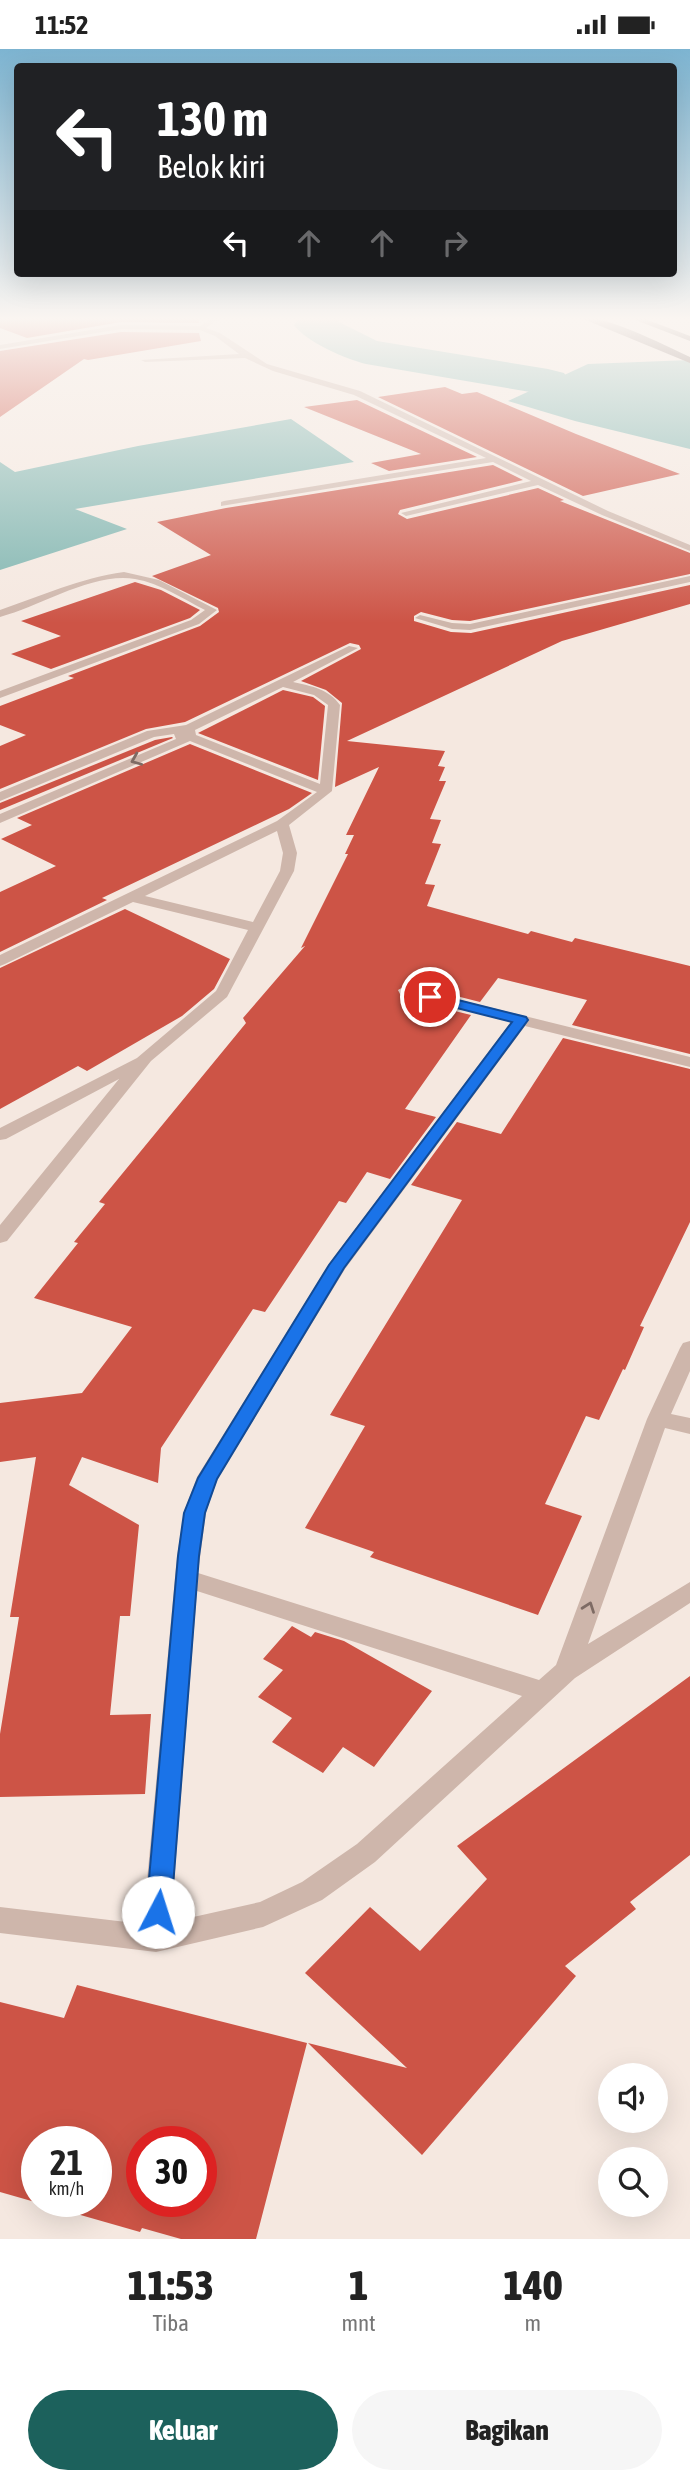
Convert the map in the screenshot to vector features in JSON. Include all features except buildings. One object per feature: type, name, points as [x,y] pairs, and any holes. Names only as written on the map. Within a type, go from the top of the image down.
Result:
[{"type":"street","points":[[415,418],[612,518],[690,548]]},
{"type":"street","points":[[224,504],[494,459]]},
{"type":"street","points":[[406,513],[538,482]]},
{"type":"street","points":[[0,614],[101,579],[127,575],[151,581],[212,610],[195,622],[0,695]]},
{"type":"street","points":[[420,618],[452,626],[470,627],[690,579]]},
{"type":"street","points":[[0,819],[190,732],[353,648]]},
{"type":"street","points":[[0,961],[282,824],[326,791],[334,705],[332,700],[282,683]]},
{"type":"street","points":[[0,797],[150,734],[190,732],[326,791]]},
{"type":"street","points":[[0,1237],[145,1058],[222,994],[287,871],[290,853],[282,824]]},
{"type":"street","points":[[131,897],[258,928]]},
{"type":"street","points":[[408,992],[690,1062]]},
{"type":"street","points":[[156,1939],[187,1579],[195,1513],[208,1478],[338,1265],[521,1020]]},
{"type":"street","points":[[0,1135],[145,1058]]},
{"type":"street","points":[[566,1671],[658,1419],[690,1348]]},
{"type":"street","points":[[658,1419],[690,1426]]},
{"type":"street","points":[[187,1579],[542,1692]]},
{"type":"street","points":[[0,1920],[156,1939],[263,1914],[312,1891],[366,1853],[566,1671],[690,1591]]},
{"type":"water","points":[[566,418],[690,418],[690,449]]},
{"type":"water","points":[[291,419],[354,462],[75,509],[127,529],[0,570],[0,462],[15,472],[138,446]]},
{"type":"route","points":[[158,1912],[188,1556],[195,1513],[208,1478],[338,1265],[521,1020],[430,997]]}]
